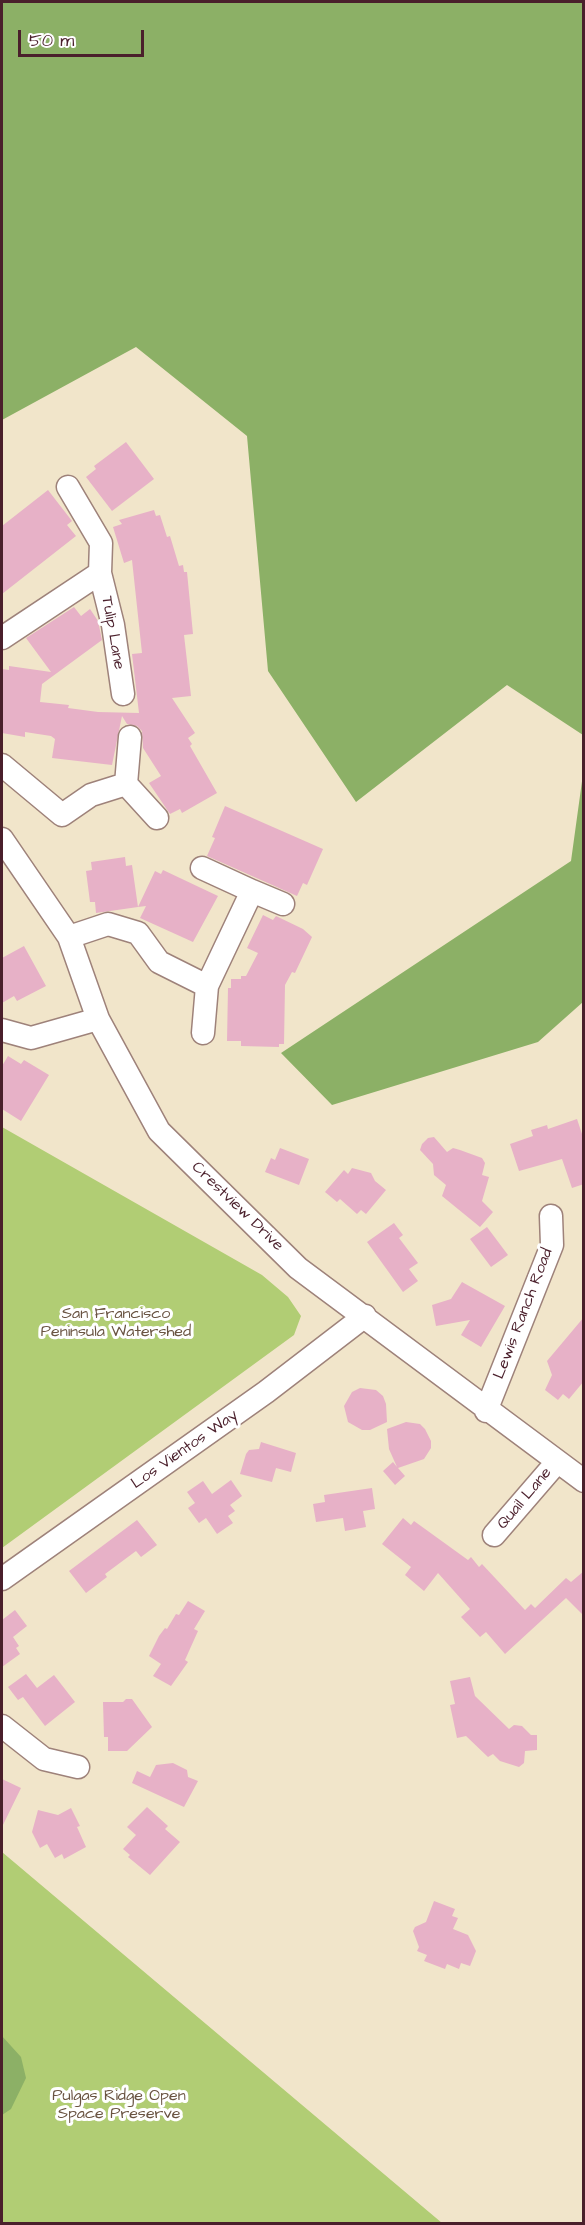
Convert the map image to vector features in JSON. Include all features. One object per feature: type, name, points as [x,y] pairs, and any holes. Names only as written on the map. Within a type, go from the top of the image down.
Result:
[{"type":"street","name":"Tulip Lane","points":[[68,487],[101,543],[100,573],[113,625],[123,694]]},
{"type":"street","name":"Tulip Lane","points":[[2,638],[100,573]]},
{"type":"street","points":[[130,737],[126,784],[157,818]]},
{"type":"street","points":[[2,765],[62,815],[92,795],[126,784]]},
{"type":"street","name":"Crestview Drive","points":[[2,839],[69,937],[98,1019],[159,1131],[298,1268],[486,1411],[584,1481]]},
{"type":"street","points":[[202,868],[283,904]]},
{"type":"street","points":[[203,1033],[207,986],[252,891]]},
{"type":"street","points":[[69,937],[108,924],[138,933],[159,962],[207,986]]},
{"type":"street","points":[[2,1030],[31,1038],[98,1019]]},
{"type":"street","name":"Lewis Ranch Road","points":[[486,1411],[552,1245],[550,1216]]},
{"type":"street","name":"Los Vientos Way","points":[[2,1579],[266,1392],[365,1317]]},
{"type":"street","name":"Quail Lane","points":[[494,1536],[557,1462]]},
{"type":"street","points":[[2,1726],[44,1759],[78,1767]]},
{"type":"green space","points":[[2,2],[583,2],[583,735],[507,685],[356,802],[268,671],[247,436],[136,347],[2,420]]},
{"type":"green space","points":[[583,774],[583,1002],[538,1042],[332,1105],[281,1053],[571,861]]},
{"type":"green space","name":"San Francisco Peninsula Watershed","points":[[2,1127],[262,1275],[288,1297],[301,1316],[294,1335],[2,1548]]},
{"type":"green space","name":"Pulgas Ridge Open Space Preserve","points":[[2,1852],[442,2223],[2,2223]]},
{"type":"green space","points":[[2,2036],[21,2057],[26,2078],[11,2109],[2,2115]]},
{"type":"building","points":[[126,442],[154,479],[112,511],[86,477],[96,469],[94,466]]},
{"type":"building","points":[[48,490],[72,521],[67,525],[76,536],[2,594],[2,526]]},
{"type":"building","points":[[154,510],[156,516],[160,515],[167,537],[170,536],[179,566],[183,565],[184,572],[187,572],[193,634],[184,635],[191,696],[172,698],[195,733],[188,738],[192,744],[190,746],[217,793],[182,813],[180,809],[170,814],[149,783],[161,776],[143,748],[142,731],[137,726],[127,724],[122,716],[112,765],[52,758],[55,739],[51,736],[25,732],[25,737],[2,733],[2,669],[9,670],[9,666],[51,672],[26,638],[74,607],[81,616],[90,609],[98,621],[102,640],[42,684],[40,702],[69,705],[68,708],[98,712],[139,713],[132,654],[142,653],[132,560],[124,563],[113,527],[122,524],[119,520]]},
{"type":"building","points":[[225,806],[323,849],[307,885],[303,883],[297,896],[207,856]]},
{"type":"building","points":[[125,857],[126,866],[132,865],[138,907],[96,913],[95,902],[90,902],[86,871],[92,870],[91,862]]},
{"type":"building","points":[[163,870],[218,896],[193,942],[140,918],[146,906],[138,907],[155,871],[161,874]]},
{"type":"building","points":[[263,915],[273,920],[276,916],[303,929],[312,937],[295,973],[292,972],[285,985],[284,1044],[279,1044],[279,1047],[241,1046],[241,1041],[227,1041],[228,988],[231,988],[231,979],[241,979],[241,976],[246,976],[258,953],[247,948]]},
{"type":"building","points":[[24,946],[46,986],[17,1001],[14,996],[2,1003],[2,958]]},
{"type":"building","points":[[8,1056],[21,1064],[24,1060],[49,1075],[21,1121],[2,1109],[2,1066]]},
{"type":"building","points":[[577,1119],[584,1140],[584,1184],[572,1188],[562,1159],[519,1171],[510,1144],[533,1136],[531,1130],[547,1125],[548,1129]]},
{"type":"building","points":[[434,1137],[447,1152],[453,1148],[460,1150],[482,1158],[485,1163],[482,1175],[489,1177],[482,1201],[493,1212],[480,1227],[442,1196],[446,1185],[434,1175],[433,1164],[420,1150],[428,1138]]},
{"type":"building","points":[[280,1148],[309,1159],[299,1185],[265,1172],[271,1158],[275,1160]]},
{"type":"building","points":[[352,1168],[371,1173],[375,1181],[386,1190],[366,1214],[361,1210],[357,1214],[340,1199],[337,1202],[325,1192],[344,1170],[348,1174]]},
{"type":"building","points":[[394,1223],[403,1235],[399,1238],[418,1263],[409,1269],[418,1281],[403,1292],[367,1242]]},
{"type":"building","points":[[487,1227],[508,1255],[491,1267],[470,1239]]},
{"type":"building","points":[[462,1282],[505,1306],[481,1347],[461,1335],[470,1320],[436,1326],[432,1305],[451,1299]]},
{"type":"building","points":[[584,1317],[584,1381],[569,1399],[563,1394],[558,1400],[545,1390],[552,1375],[547,1361]]},
{"type":"building","points":[[360,1388],[376,1390],[383,1396],[387,1422],[370,1430],[362,1430],[348,1422],[344,1406],[352,1392]]},
{"type":"building","points":[[406,1422],[420,1424],[425,1429],[431,1441],[431,1448],[424,1459],[398,1468],[405,1476],[395,1485],[383,1471],[393,1462],[397,1467],[389,1449],[387,1429]]},
{"type":"building","points":[[261,1442],[296,1453],[291,1472],[276,1468],[272,1482],[240,1474],[246,1454],[249,1450],[259,1449]]},
{"type":"building","points":[[231,1480],[242,1496],[230,1505],[235,1511],[228,1516],[233,1523],[217,1534],[206,1518],[199,1523],[188,1508],[195,1503],[187,1492],[203,1481],[212,1494]]},
{"type":"building","points":[[372,1488],[375,1509],[363,1511],[366,1527],[345,1531],[343,1518],[316,1522],[313,1504],[325,1502],[324,1495]]},
{"type":"building","points":[[403,1518],[411,1525],[414,1521],[468,1560],[471,1557],[479,1567],[482,1564],[525,1610],[531,1604],[535,1608],[566,1578],[571,1582],[584,1571],[584,1616],[566,1598],[505,1654],[486,1632],[480,1637],[461,1617],[470,1609],[438,1573],[424,1591],[405,1575],[411,1567],[382,1544]]},
{"type":"building","points":[[137,1520],[157,1545],[141,1557],[136,1551],[105,1574],[107,1577],[86,1593],[69,1571]]},
{"type":"building","points":[[188,1601],[205,1611],[194,1629],[198,1631],[185,1660],[188,1662],[171,1686],[153,1676],[161,1664],[149,1656],[159,1636],[165,1628],[167,1629],[176,1614],[179,1615]]},
{"type":"building","points":[[15,1610],[27,1626],[13,1637],[19,1646],[16,1648],[20,1654],[2,1667],[2,1620]]},
{"type":"building","points":[[26,1674],[37,1688],[54,1675],[75,1702],[45,1726],[23,1697],[18,1700],[8,1687]]},
{"type":"building","points":[[470,1677],[475,1696],[509,1729],[514,1725],[522,1726],[531,1735],[537,1735],[537,1750],[525,1751],[524,1763],[519,1767],[500,1761],[493,1754],[488,1757],[466,1736],[457,1738],[450,1705],[455,1704],[450,1681]]},
{"type":"building","points":[[126,1699],[132,1699],[152,1727],[127,1751],[108,1751],[108,1737],[104,1737],[103,1702],[123,1702]]},
{"type":"building","points":[[173,1763],[187,1770],[188,1777],[198,1781],[184,1807],[132,1783],[137,1771],[150,1777],[156,1765]]},
{"type":"building","points":[[2,1779],[21,1788],[2,1827]]},
{"type":"building","points":[[147,1807],[168,1826],[165,1829],[180,1842],[150,1875],[128,1857],[130,1855],[123,1849],[136,1835],[127,1827]]},
{"type":"building","points":[[71,1808],[80,1826],[77,1827],[86,1847],[64,1859],[62,1854],[55,1858],[47,1844],[40,1848],[32,1832],[38,1810],[58,1815]]},
{"type":"building","points":[[434,1901],[455,1909],[452,1916],[458,1918],[453,1929],[468,1935],[476,1951],[470,1966],[461,1963],[459,1969],[447,1964],[445,1969],[424,1961],[427,1955],[417,1951],[419,1947],[413,1931],[415,1927],[426,1922]]}]
